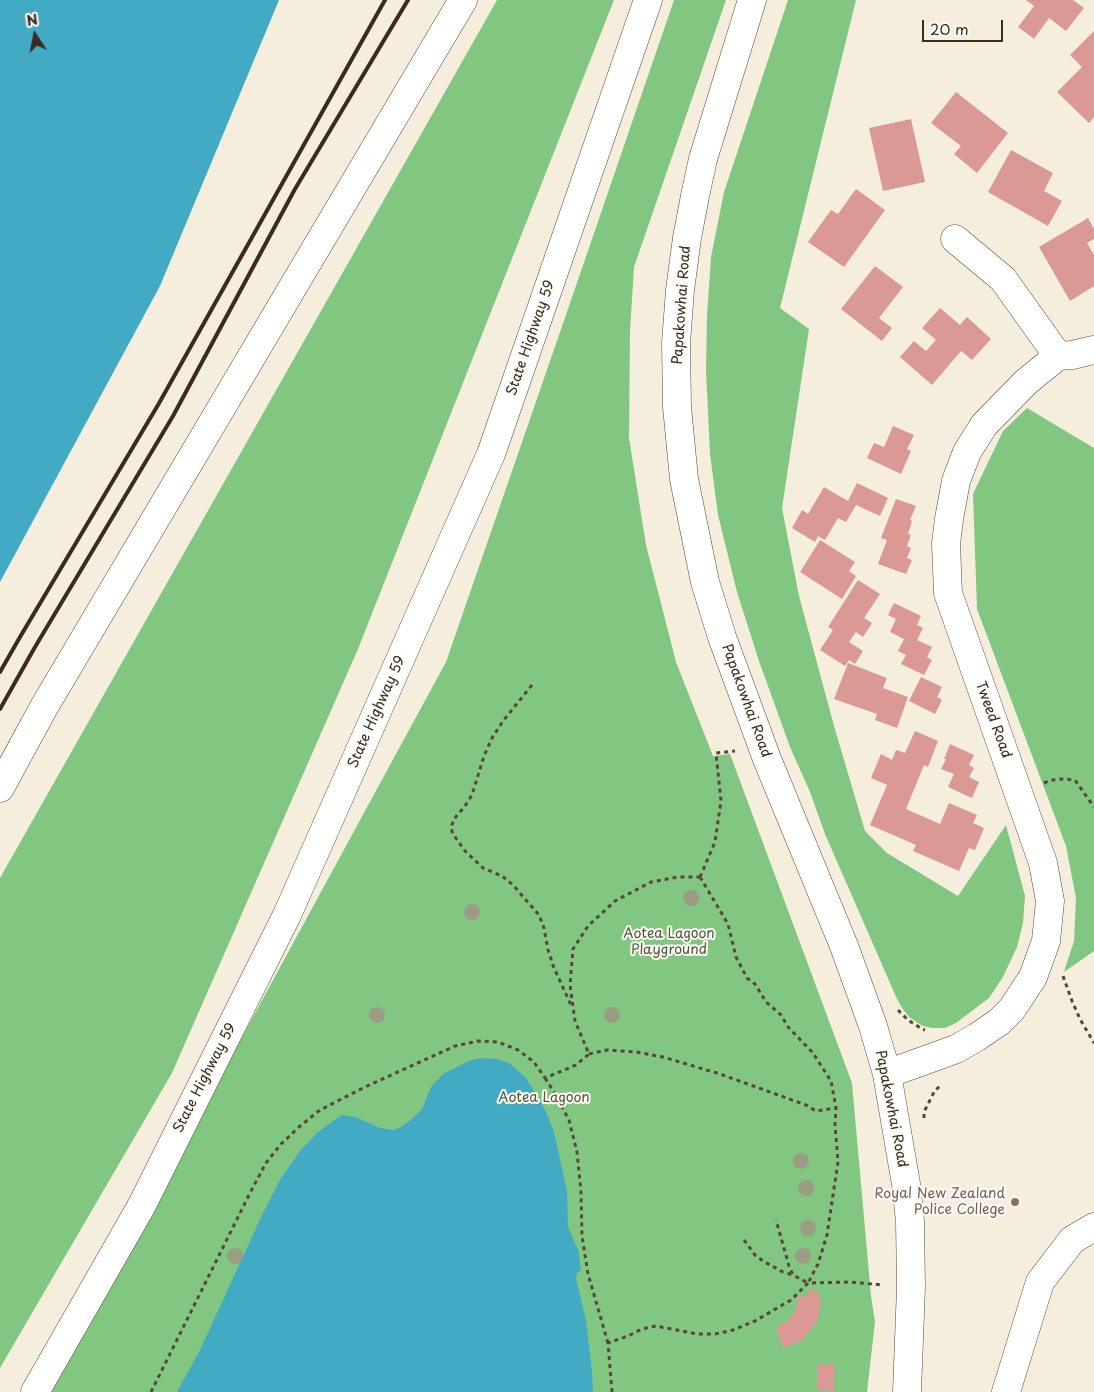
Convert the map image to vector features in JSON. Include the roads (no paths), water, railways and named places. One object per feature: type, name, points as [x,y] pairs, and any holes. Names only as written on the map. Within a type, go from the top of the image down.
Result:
[{"type":"street","points":[[0,788],[44,707],[463,0]]},
{"type":"street","name":"State Highway 59","points":[[35,1392],[142,1205],[287,915],[487,463],[648,0]]},
{"type":"street","name":"Papakowhai Road","points":[[752,0],[703,159],[687,238],[680,290],[676,343],[677,407],[684,479],[705,582],[722,637],[767,759],[844,946],[873,1026],[887,1074],[906,1184],[910,1221],[911,1287],[907,1392]]},
{"type":"street","points":[[956,239],[1003,280],[1058,356],[1094,350]]},
{"type":"street","name":"Tweed Road","points":[[887,1074],[956,1049],[999,1022],[1012,1009],[1033,977],[1046,940],[1050,901],[1043,863],[948,593],[946,544],[956,481],[967,452],[984,425],[1026,382],[1058,356]]},
{"type":"street","points":[[1006,1392],[1040,1282],[1072,1240],[1094,1227]]},
{"type":"water","points":[[0,0],[279,0],[160,286],[0,582]]},
{"type":"water","name":"Aotea Lagoon","points":[[484,1058],[509,1063],[526,1078],[545,1110],[554,1132],[567,1191],[568,1227],[578,1250],[581,1270],[577,1273],[576,1278],[586,1320],[593,1392],[177,1392],[200,1350],[262,1215],[281,1178],[300,1151],[318,1132],[342,1115],[356,1117],[380,1128],[392,1130],[401,1127],[422,1109],[431,1087],[443,1074],[471,1060]]},
{"type":"railway","points":[[0,672],[158,405],[385,0]]},
{"type":"railway","points":[[0,709],[173,416],[295,189],[408,0]]},
{"type":"place","name":"Royal New Zealand Police College","points":[[1015,1202]]},
{"type":"park label","name":"Aotea Lagoon Playground","points":[[669,942]]}]
